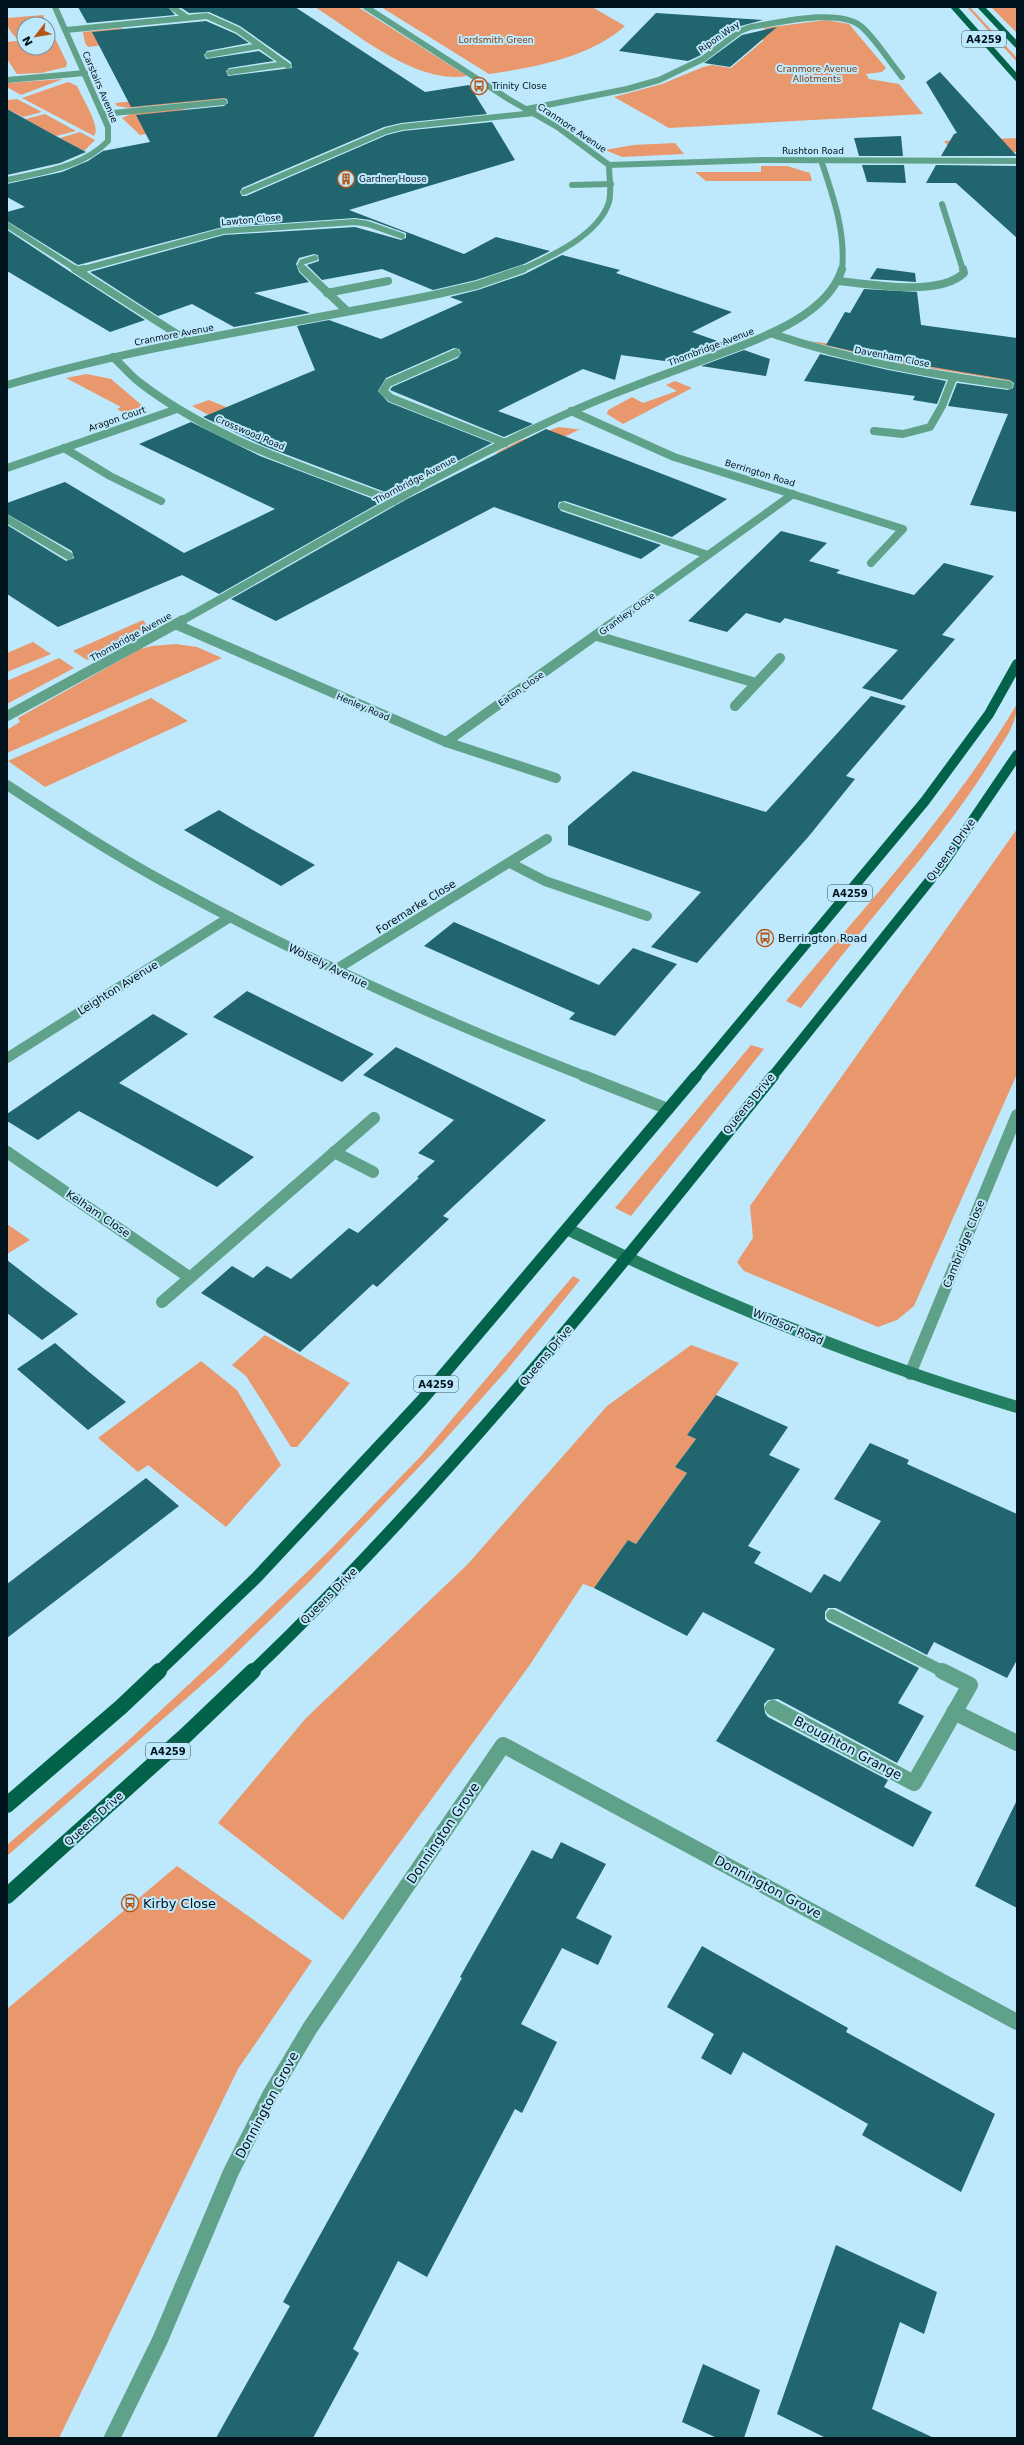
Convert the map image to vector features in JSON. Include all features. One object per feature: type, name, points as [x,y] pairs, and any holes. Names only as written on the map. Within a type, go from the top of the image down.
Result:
[{"type":"main road","name":"A4259","points":[[954,7],[1017,78]]},
{"type":"main road","name":"A4259","points":[[981,7],[1017,45]]},
{"type":"main road","name":"A4259","points":[[7,1805],[121,1707],[295,1539],[422,1400],[668,1109],[925,801],[989,714],[1017,664]]},
{"type":"main road","name":"Queens Drive","points":[[7,1896],[180,1740],[325,1602],[486,1427],[627,1258],[942,864],[1017,755]]},
{"type":"street","name":"Carstairs Avenue","points":[[7,180],[63,166],[97,152],[108,141],[108,127],[55,7]]},
{"type":"street","points":[[172,7],[186,17]]},
{"type":"street","name":"Cranmore Avenue","points":[[7,385],[113,356],[188,340],[460,289],[511,273],[544,259],[572,243],[593,226],[607,206],[611,184],[609,165],[559,128],[366,7]]},
{"type":"street","points":[[66,30],[207,16],[216,18],[286,65],[230,72]]},
{"type":"street","name":"Ripon Way","points":[[527,109],[643,85],[704,59],[745,29],[822,17],[845,18],[860,26],[902,77]]},
{"type":"street","points":[[208,55],[259,46]]},
{"type":"street","points":[[7,80],[85,73]]},
{"type":"street","points":[[102,114],[224,102]]},
{"type":"street","points":[[244,192],[380,134],[402,127],[534,113]]},
{"type":"street","points":[[821,160],[844,245],[838,281],[934,286],[960,278],[964,273],[942,204]]},
{"type":"street","name":"Rushton Road","points":[[609,165],[699,161],[1017,161]]},
{"type":"street","points":[[572,185],[611,184]]},
{"type":"street","name":"Lawton Close","points":[[80,270],[223,231],[242,228],[355,222],[368,224],[402,236]]},
{"type":"street","points":[[7,226],[80,270],[188,340]]},
{"type":"street","points":[[315,258],[302,262],[300,266],[347,311]]},
{"type":"street","points":[[327,293],[388,281]]},
{"type":"street","name":"Thornbridge Avenue","points":[[7,716],[394,501],[571,410],[773,334],[810,309],[838,281]]},
{"type":"street","name":"Davenham Close","points":[[773,334],[851,358],[953,378],[1009,385]]},
{"type":"street","points":[[456,353],[388,383],[383,391],[391,398],[505,443]]},
{"type":"street","name":"Crosswood Road","points":[[113,356],[138,381],[177,409],[213,428],[394,501]]},
{"type":"street","points":[[874,431],[903,434],[930,427],[942,406],[953,378]]},
{"type":"street","name":"Aragon Court","points":[[7,468],[177,409]]},
{"type":"street","name":"Berrington Road","points":[[571,410],[637,442],[674,457],[903,529],[872,563]]},
{"type":"street","points":[[64,448],[110,476],[161,501]]},
{"type":"street","name":"Grantley Close","points":[[597,636],[792,494]]},
{"type":"street","points":[[563,506],[708,555]]},
{"type":"street","points":[[7,519],[70,556]]},
{"type":"street","name":"Henley Road","points":[[175,624],[446,742],[556,778]]},
{"type":"street","name":"Grantley Close","points":[[597,636],[756,682]]},
{"type":"street","name":"Eaton Close","points":[[446,742],[597,636]]},
{"type":"street","points":[[735,706],[780,658]]},
{"type":"street","name":"Wolsely Avenue","points":[[7,785],[99,842],[230,918],[335,970],[477,1033],[668,1109]]},
{"type":"street","name":"Foremarke Close","points":[[335,970],[547,839]]},
{"type":"street","points":[[510,863],[545,881],[647,916]]},
{"type":"street","name":"Leighton Avenue","points":[[7,1058],[230,918]]},
{"type":"street","name":"Cambridge Close","points":[[910,1374],[1017,1115]]},
{"type":"street","points":[[162,1302],[374,1118]]},
{"type":"street","name":"Kelham Close","points":[[7,1152],[189,1277]]},
{"type":"street","points":[[334,1152],[373,1172]]},
{"type":"street","name":"Windsor Road","points":[[566,1229],[627,1258],[836,1347],[910,1374],[1017,1407]]},
{"type":"street","name":"Broughton Grange","points":[[773,1708],[914,1783],[970,1685],[832,1615]]},
{"type":"street","points":[[954,1712],[1017,1743]]},
{"type":"street","name":"Donnington Grove","points":[[112,2438],[160,2340],[232,2172],[270,2096],[310,2028],[503,1745],[1017,2022]]},
{"type":"green space","points":[[315,7],[358,7],[467,76],[448,77],[428,73],[407,65],[387,55]]},
{"type":"green space","name":"Lordsmith Green","points":[[381,7],[592,7],[625,26],[611,37],[595,46],[561,59],[525,68],[489,74]]},
{"type":"green space","points":[[967,7],[970,7],[1017,58],[1017,62]]},
{"type":"green space","points":[[991,7],[1017,7],[1017,33]]},
{"type":"green space","points":[[16,17],[16,38],[10,30],[7,18]]},
{"type":"green space","name":"Cranmore Avenue Allotments","points":[[826,20],[849,24],[886,68],[882,72],[866,74],[869,79],[899,84],[923,114],[669,128],[614,97],[662,84],[703,67],[712,65],[731,68],[764,40],[750,37],[765,30],[764,28]]},
{"type":"green space","points":[[122,28],[126,42],[88,47],[85,43],[83,32]]},
{"type":"green space","points":[[56,40],[67,63],[66,67],[41,73],[17,74],[7,59],[7,42],[16,41],[16,56],[56,56]]},
{"type":"green space","points":[[63,79],[21,95],[7,87],[7,83]]},
{"type":"green space","points":[[68,82],[77,86],[90,112],[96,132],[94,136],[22,98]]},
{"type":"green space","points":[[228,92],[232,98],[129,108],[117,106],[115,103]]},
{"type":"green space","points":[[17,99],[42,112],[23,117],[7,109],[7,100]]},
{"type":"green space","points":[[179,109],[199,111],[210,123],[140,135],[122,118],[131,114]]},
{"type":"green space","points":[[45,114],[76,131],[56,136],[25,119]]},
{"type":"green space","points":[[80,132],[95,140],[84,151],[60,138]]},
{"type":"green space","points":[[1017,138],[1017,152],[955,155],[944,141]]},
{"type":"green space","points":[[675,143],[684,154],[622,157],[605,150],[633,145]]},
{"type":"green space","points":[[761,166],[787,166],[810,173],[812,181],[706,181],[695,172],[761,172]]},
{"type":"green space","points":[[808,341],[1017,367],[1017,382],[898,363]]},
{"type":"green space","points":[[87,374],[111,379],[145,408],[129,416],[117,409],[121,407],[66,378]]},
{"type":"green space","points":[[675,381],[692,388],[623,424],[607,414],[608,410],[632,397],[643,403],[677,391],[666,385]]},
{"type":"green space","points":[[209,400],[238,412],[218,420],[192,406]]},
{"type":"green space","points":[[559,427],[583,430],[578,430],[517,461],[496,453],[519,441]]},
{"type":"green space","points":[[143,620],[148,627],[87,660],[73,651]]},
{"type":"green space","points":[[33,642],[51,654],[7,672],[7,653]]},
{"type":"green space","points":[[176,644],[197,647],[222,658],[7,753],[7,730],[20,722],[18,718],[140,649],[152,646]]},
{"type":"green space","points":[[59,658],[74,668],[7,704],[7,681]]},
{"type":"green space","points":[[151,698],[188,721],[45,787],[8,761]]},
{"type":"green space","points":[[1017,704],[1014,720],[1003,742],[974,787],[940,834],[801,1008],[786,1001],[908,857],[937,820],[992,744]]},
{"type":"green space","points":[[1017,829],[1017,1074],[914,1306],[897,1320],[878,1327],[744,1271],[737,1262],[753,1238],[750,1206]]},
{"type":"green space","points":[[751,1045],[764,1049],[631,1216],[615,1208]]},
{"type":"green space","points":[[7,1224],[30,1240],[7,1254]]},
{"type":"green space","points":[[573,1276],[580,1280],[506,1371],[441,1444],[310,1581],[221,1668],[7,1856],[7,1845],[129,1740],[331,1549],[421,1456]]},
{"type":"green space","points":[[265,1335],[350,1383],[297,1447],[291,1447],[246,1376],[232,1365]]},
{"type":"green space","points":[[691,1345],[739,1363],[687,1435],[696,1439],[675,1467],[687,1473],[636,1544],[628,1540],[594,1588],[583,1584],[529,1666],[343,1920],[218,1823],[306,1718],[467,1565],[607,1406]]},
{"type":"green space","points":[[201,1361],[237,1390],[281,1465],[226,1527],[148,1465],[138,1472],[98,1438]]},
{"type":"green space","points":[[177,1866],[312,1961],[238,2069],[59,2438],[7,2438],[7,2009]]},
{"type":"building","points":[[78,7],[168,7],[175,15],[87,23]]},
{"type":"building","points":[[180,7],[295,7],[425,92],[469,85],[487,114],[401,123],[384,127],[242,188],[240,192],[242,196],[246,196],[387,135],[403,131],[492,122],[515,160],[349,210],[464,254],[496,237],[550,251],[524,264],[476,280],[433,290],[382,269],[322,280],[307,265],[319,261],[318,255],[314,254],[299,258],[296,264],[299,272],[309,282],[254,293],[310,313],[234,327],[192,304],[158,316],[90,272],[224,235],[355,227],[401,240],[406,238],[406,233],[370,220],[355,218],[223,227],[78,265],[7,221],[7,212],[25,207],[7,197],[7,184],[62,172],[88,161],[103,151],[150,142],[136,115],[224,106],[228,103],[227,99],[224,98],[131,107],[92,32],[206,21],[236,34],[249,43],[207,51],[204,55],[206,59],[259,51],[274,61],[229,68],[226,71],[228,76],[292,68],[291,62],[240,26],[209,12],[189,13]]},
{"type":"building","points":[[656,13],[763,20],[737,27],[701,55],[688,61],[619,51]]},
{"type":"building","points":[[777,27],[730,67],[704,63],[742,35]]},
{"type":"building","points":[[940,72],[1017,156],[941,156],[954,134],[957,133],[926,82]]},
{"type":"building","points":[[7,109],[86,152],[60,163],[7,175]]},
{"type":"building","points":[[901,136],[903,156],[859,156],[854,138]]},
{"type":"building","points":[[862,165],[904,165],[906,183],[867,182]]},
{"type":"building","points":[[936,165],[1017,166],[1017,238],[956,183],[926,183]]},
{"type":"building","points":[[7,230],[145,320],[110,332],[7,271]]},
{"type":"building","points":[[562,255],[620,270],[616,273],[732,312],[692,332],[729,345],[679,363],[621,355],[615,380],[583,369],[498,411],[533,424],[504,437],[390,390],[392,387],[458,358],[461,353],[459,349],[454,348],[386,378],[378,391],[388,402],[492,443],[393,495],[264,446],[203,417],[315,370],[297,326],[329,320],[381,339],[463,302],[450,297],[478,290],[525,274]]},
{"type":"building","points":[[877,268],[915,273],[916,282],[870,279]]},
{"type":"building","points":[[864,289],[917,292],[921,325],[1017,338],[1017,512],[970,505],[1008,414],[948,406],[957,383],[1008,390],[1013,388],[1014,383],[1010,380],[891,360],[826,345],[845,312],[850,313]]},
{"type":"building","points":[[744,350],[770,359],[766,376],[701,366]]},
{"type":"building","points":[[820,354],[888,370],[946,381],[937,404],[913,400],[915,396],[804,381]]},
{"type":"building","points":[[191,422],[260,456],[381,502],[219,594],[182,575],[58,627],[7,594],[7,525],[66,561],[74,558],[72,551],[7,514],[7,503],[65,482],[184,553],[275,509],[139,444]]},
{"type":"building","points":[[546,429],[727,499],[672,537],[565,501],[559,502],[558,507],[561,511],[661,545],[641,559],[494,507],[276,621],[231,599],[407,499]]},
{"type":"building","points":[[781,531],[827,543],[809,561],[840,570],[836,573],[914,595],[944,563],[994,576],[942,635],[955,639],[902,700],[862,688],[898,650],[785,618],[780,623],[746,613],[727,632],[688,621]]},
{"type":"building","points":[[871,696],[906,706],[846,776],[855,779],[809,836],[697,963],[651,947],[701,892],[568,845],[568,826],[633,771],[766,812]]},
{"type":"building","points":[[219,810],[315,865],[281,886],[184,830]]},
{"type":"building","points":[[454,922],[599,985],[633,948],[677,964],[615,1036],[569,1019],[575,1013],[424,946]]},
{"type":"building","points":[[247,991],[374,1054],[342,1082],[213,1017]]},
{"type":"building","points":[[153,1014],[188,1034],[119,1083],[254,1157],[217,1187],[79,1111],[38,1140],[7,1121],[7,1114]]},
{"type":"building","points":[[396,1047],[546,1120],[443,1216],[449,1219],[377,1287],[373,1284],[300,1352],[201,1293],[232,1266],[253,1278],[267,1266],[291,1279],[349,1228],[358,1233],[419,1178],[417,1177],[435,1161],[418,1153],[454,1120],[363,1075]]},
{"type":"building","points":[[7,1260],[78,1314],[42,1340],[7,1313]]},
{"type":"building","points":[[55,1343],[126,1402],[88,1430],[17,1369]]},
{"type":"building","points":[[716,1395],[788,1427],[769,1455],[800,1469],[748,1546],[761,1552],[754,1563],[811,1593],[824,1574],[840,1582],[881,1521],[834,1499],[870,1443],[909,1460],[907,1464],[1017,1514],[1017,1660],[1007,1678],[934,1642],[927,1655],[836,1608],[828,1608],[825,1612],[825,1619],[828,1622],[919,1668],[898,1703],[924,1716],[897,1763],[778,1699],[768,1700],[764,1704],[765,1713],[768,1717],[888,1780],[884,1787],[932,1812],[913,1847],[716,1741],[775,1649],[703,1612],[687,1636],[594,1588],[628,1540],[636,1544],[687,1473],[675,1467],[696,1439],[687,1435]]},
{"type":"building","points":[[146,1478],[179,1506],[7,1638],[7,1584]]},
{"type":"building","points":[[1017,1800],[1017,1908],[975,1886]]},
{"type":"building","points":[[561,1842],[606,1864],[576,1918],[612,1936],[598,1965],[562,1948],[521,2024],[557,2042],[522,2113],[515,2109],[427,2277],[398,2261],[353,2349],[359,2353],[313,2438],[216,2438],[290,2306],[283,2302],[462,1978],[460,1977],[532,1850],[552,1859]]},
{"type":"building","points":[[702,1946],[848,2028],[846,2032],[995,2114],[961,2192],[862,2135],[868,2124],[743,2052],[731,2075],[701,2058],[714,2034],[667,2007]]},
{"type":"building","points":[[836,2245],[937,2292],[924,2334],[900,2322],[872,2409],[934,2438],[826,2438],[777,2414]]},
{"type":"building","points":[[703,2364],[760,2390],[744,2438],[717,2438],[682,2422]]},
{"type":"place","name":"Trinity Close","points":[[479,86]]},
{"type":"place","name":"Gardner House","points":[[346,179]]},
{"type":"place","name":"Berrington Road","points":[[765,938]]},
{"type":"place","name":"Kirby Close","points":[[130,1903]]}]
